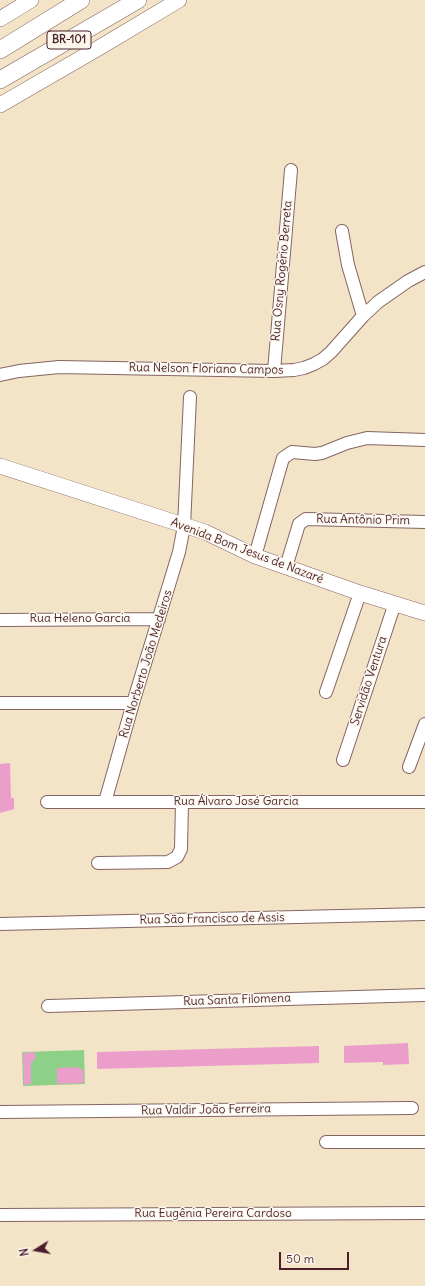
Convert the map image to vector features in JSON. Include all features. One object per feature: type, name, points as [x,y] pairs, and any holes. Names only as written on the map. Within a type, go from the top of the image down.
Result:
[{"type":"highway","name":"BR-101","points":[[0,50],[81,0]]},
{"type":"highway","name":"BR-101","points":[[0,80],[138,0]]},
{"type":"main road","points":[[0,19],[31,0]]},
{"type":"main road","points":[[0,105],[179,0]]},
{"type":"main road","name":"Avenida Bom Jesus de Nazaré","points":[[0,466],[205,532],[255,556],[360,593],[425,613]]},
{"type":"street","name":"Rua Osny Rogério Berreta","points":[[274,371],[291,170]]},
{"type":"street","points":[[342,231],[348,265],[363,316]]},
{"type":"street","name":"Rua Nelson Floriano Campos","points":[[0,375],[19,371],[59,367],[274,371],[304,368],[323,359],[341,342],[363,316],[384,297],[425,272]]},
{"type":"street","name":"Rua Norberto João Medeiros","points":[[105,802],[133,703],[179,552],[184,526],[190,397]]},
{"type":"street","points":[[255,556],[283,458],[292,452],[315,454],[322,453],[357,440],[367,438],[425,440]]},
{"type":"street","name":"Rua Antônio Prim","points":[[286,567],[299,524],[306,519],[425,522]]},
{"type":"street","points":[[326,692],[360,593]]},
{"type":"street","name":"Servidão Ventura","points":[[343,760],[395,603]]},
{"type":"street","name":"Rua Heleno Garcia","points":[[0,620],[159,618]]},
{"type":"street","points":[[0,703],[133,703]]},
{"type":"street","points":[[409,767],[425,724]]},
{"type":"street","name":"Rua Álvaro José Garcia","points":[[47,802],[425,802]]},
{"type":"street","points":[[98,863],[168,862],[177,857],[181,849],[182,802]]},
{"type":"street","name":"Rua São Francisco de Assis","points":[[0,924],[425,914]]},
{"type":"street","name":"Rua Santa Filomena","points":[[48,1006],[425,995]]},
{"type":"street","name":"Rua Valdir João Ferreira","points":[[0,1112],[412,1108]]},
{"type":"street","points":[[326,1142],[425,1142]]},
{"type":"street","name":"Rua Eugênia Pereira Cardoso","points":[[0,1215],[425,1213]]},
{"type":"green space","points":[[84,1050],[85,1084],[23,1086],[22,1052]]},
{"type":"building","points":[[10,763],[11,798],[14,798],[14,809],[0,813],[0,764]]},
{"type":"building","points":[[408,1043],[409,1064],[383,1065],[383,1062],[344,1063],[344,1046]]},
{"type":"building","points":[[319,1046],[319,1063],[97,1069],[97,1052]]},
{"type":"building","points":[[35,1052],[35,1060],[31,1062],[31,1084],[24,1085],[23,1053]]},
{"type":"building","points":[[79,1067],[79,1069],[83,1069],[84,1083],[57,1084],[57,1068]]}]
